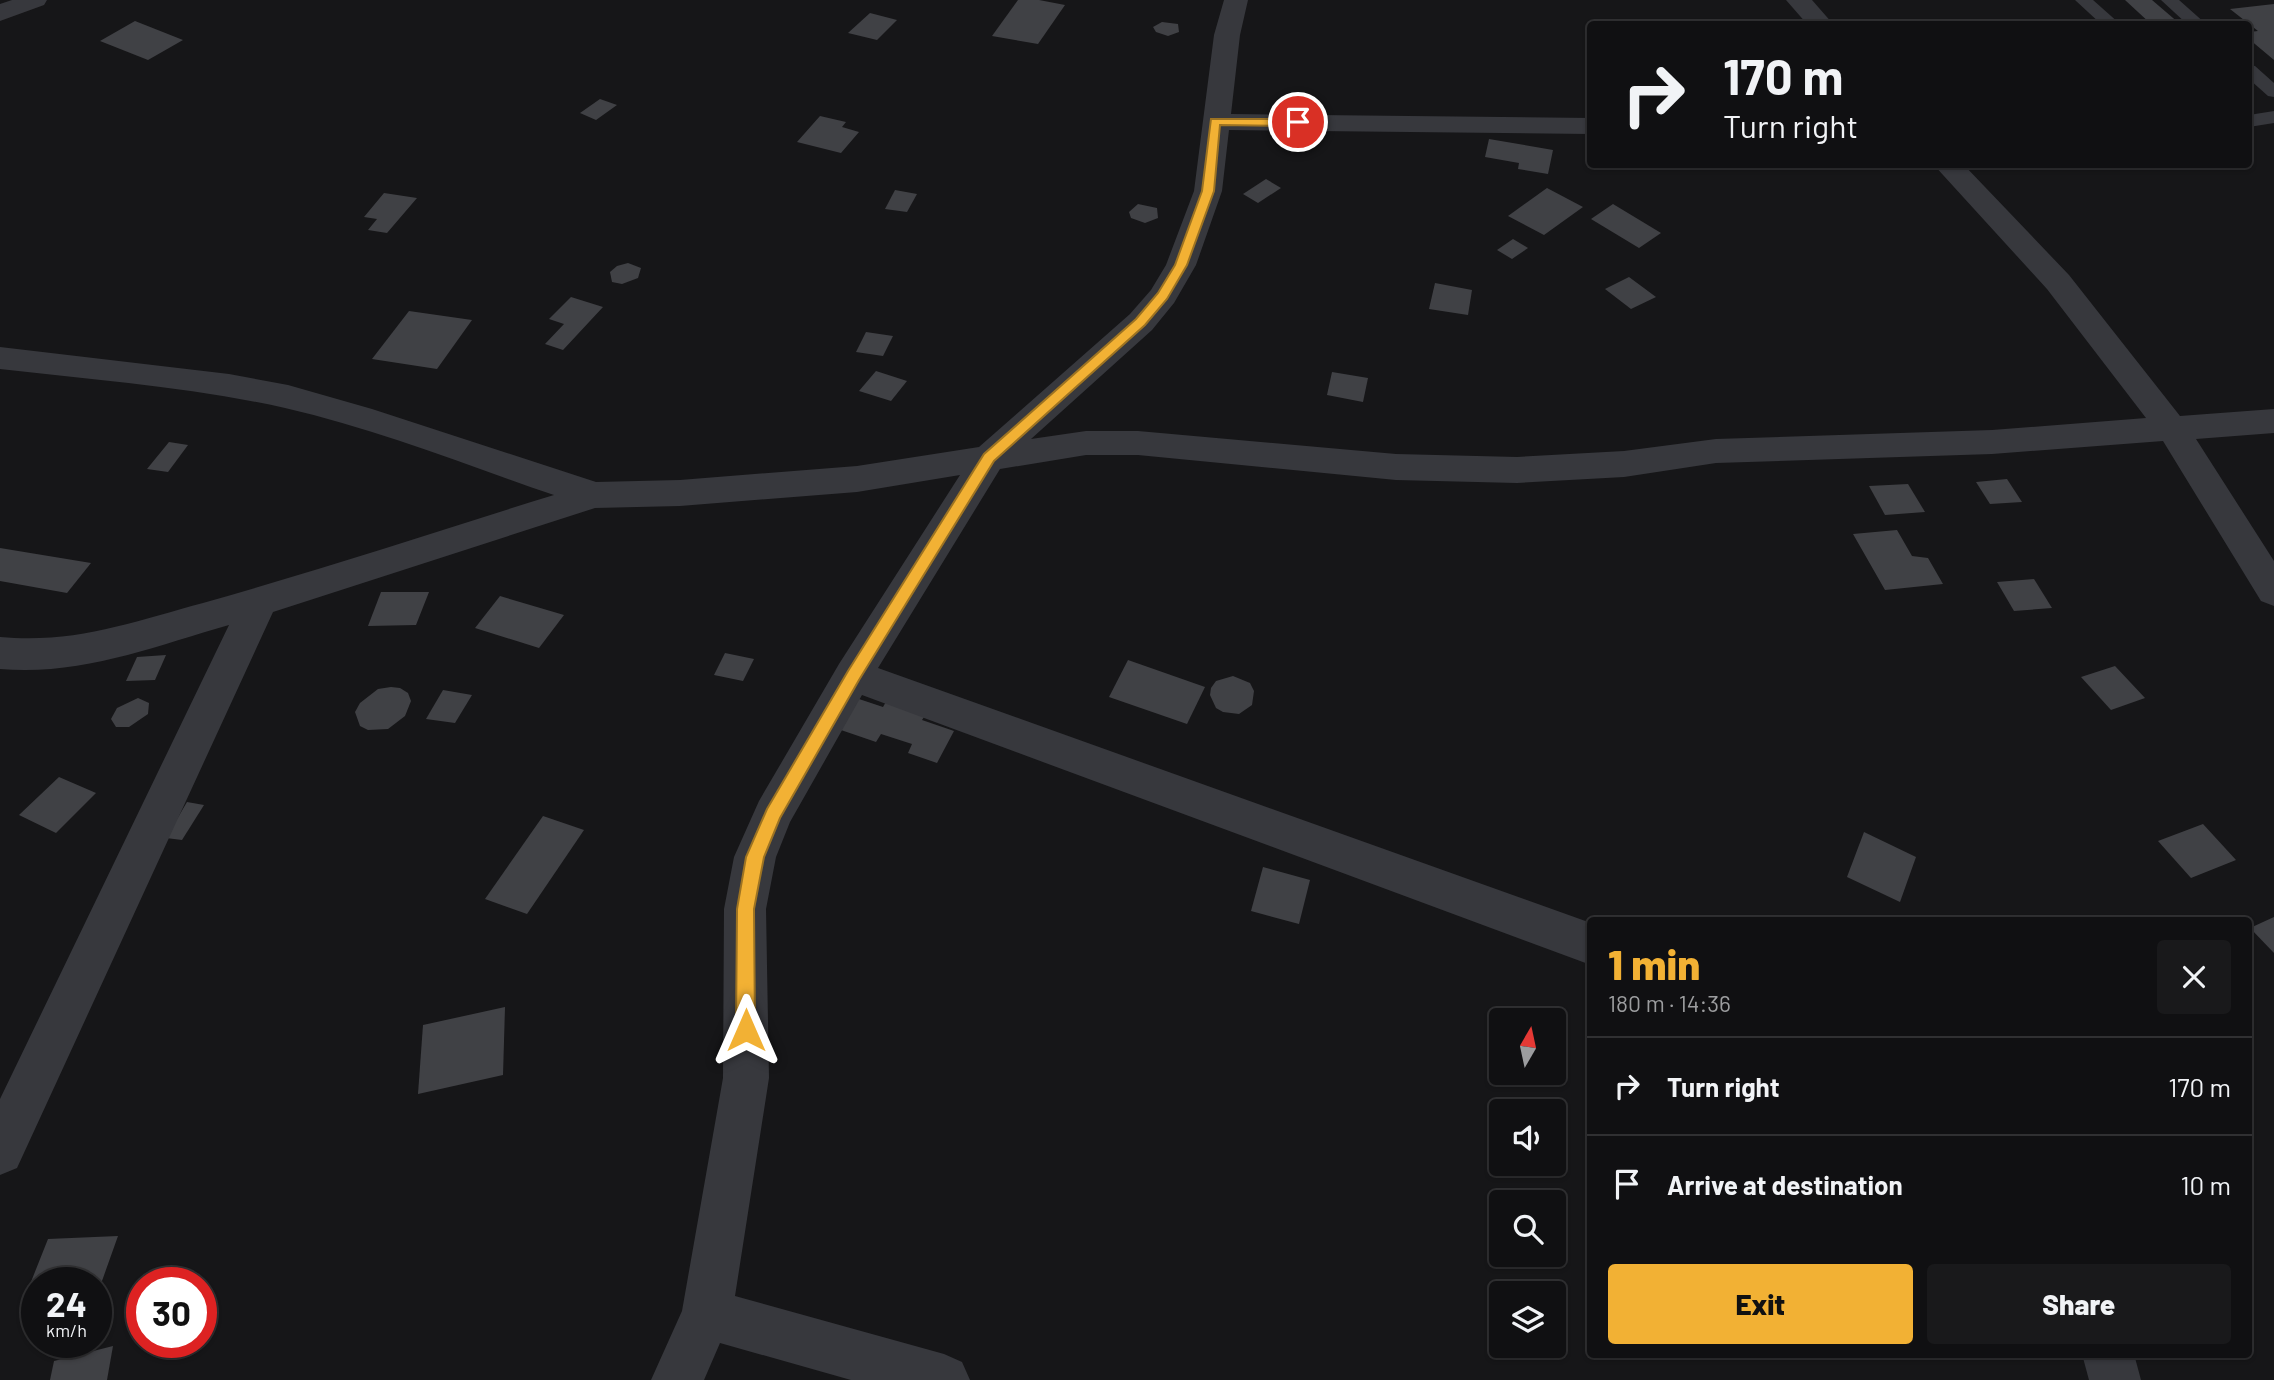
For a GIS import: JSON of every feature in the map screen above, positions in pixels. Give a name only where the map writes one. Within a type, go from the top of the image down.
[{"type":"street","points":[[0,13],[35,0]]},
{"type":"street","points":[[677,1380],[707,1314],[746,1078],[746,909],[755,857],[773,814],[853,675],[989,458],[1141,322],[1163,296],[1181,265],[1208,191],[1214,122],[1227,35],[1236,0]]},
{"type":"street","points":[[1798,0],[1817,21]]},
{"type":"street","points":[[1214,122],[1587,127]]},
{"type":"street","points":[[1951,168],[2058,282],[2173,430],[2274,591]]},
{"type":"street","points":[[0,358],[229,385],[288,397],[360,417],[595,495]]},
{"type":"street","points":[[0,653],[34,656],[79,652],[259,603],[595,495],[680,493],[857,479],[1086,443],[1138,443],[1396,467],[1517,470],[1624,464],[1716,451],[1992,442],[2274,421]]},
{"type":"street","points":[[0,1151],[259,603]]},
{"type":"street","points":[[853,675],[1587,943]]},
{"type":"street","points":[[707,1314],[944,1380]]},
{"type":"street","points":[[2109,1358],[2115,1380]]},
{"type":"lane","points":[[2083,0],[2107,21]]},
{"type":"lane","points":[[2169,0],[2194,21]]},
{"type":"lane","points":[[2252,73],[2274,92]]},
{"type":"lane","points":[[2252,121],[2274,117]]},
{"type":"building","points":[[1018,0],[1039,0],[1065,5],[1038,44],[992,36]]},
{"type":"building","points":[[2125,0],[2152,0],[2176,21],[2148,21]]},
{"type":"building","points":[[2274,4],[2274,60],[2252,42],[2252,32],[2258,31],[2252,26],[2252,21],[2245,21],[2230,9]]},
{"type":"building","points":[[870,13],[897,20],[877,40],[848,33]]},
{"type":"building","points":[[135,21],[183,40],[148,60],[100,41]]},
{"type":"building","points":[[1162,22],[1178,24],[1179,32],[1168,36],[1156,32],[1153,27]]},
{"type":"building","points":[[600,99],[617,105],[596,120],[580,113]]},
{"type":"building","points":[[820,116],[846,122],[842,127],[859,132],[841,153],[797,142]]},
{"type":"building","points":[[1489,139],[1553,150],[1548,174],[1518,169],[1519,163],[1485,157]]},
{"type":"building","points":[[1266,179],[1281,188],[1258,203],[1243,194]]},
{"type":"building","points":[[1547,188],[1583,207],[1544,235],[1508,216]]},
{"type":"building","points":[[895,190],[917,194],[907,212],[885,209]]},
{"type":"building","points":[[384,193],[417,198],[387,233],[368,230],[377,219],[364,217]]},
{"type":"building","points":[[1138,204],[1157,208],[1158,218],[1145,223],[1131,218],[1129,212]]},
{"type":"building","points":[[1613,204],[1661,233],[1639,248],[1591,219]]},
{"type":"building","points":[[1513,239],[1528,248],[1512,259],[1497,250]]},
{"type":"building","points":[[628,263],[641,268],[638,278],[622,284],[612,282],[610,272],[617,266]]},
{"type":"building","points":[[1629,277],[1656,297],[1631,309],[1605,289]]},
{"type":"building","points":[[1435,283],[1472,290],[1468,315],[1429,309]]},
{"type":"building","points":[[571,297],[603,307],[563,350],[545,344],[564,324],[549,319]]},
{"type":"building","points":[[409,311],[472,320],[437,369],[372,359]]},
{"type":"building","points":[[866,332],[893,336],[883,356],[856,352]]},
{"type":"building","points":[[876,371],[907,381],[891,401],[859,391]]},
{"type":"building","points":[[1332,372],[1368,378],[1363,402],[1327,395]]},
{"type":"building","points":[[169,442],[188,445],[168,472],[147,469]]},
{"type":"building","points":[[2007,479],[2022,502],[1990,504],[1976,482]]},
{"type":"building","points":[[1908,484],[1925,512],[1885,515],[1869,486]]},
{"type":"building","points":[[1897,530],[1912,556],[1928,558],[1943,584],[1885,590],[1853,534]]},
{"type":"building","points":[[0,548],[91,563],[67,593],[0,581]]},
{"type":"building","points":[[2034,579],[2052,608],[2014,611],[1997,582]]},
{"type":"building","points":[[381,592],[429,592],[416,625],[368,626]]},
{"type":"building","points":[[500,596],[564,615],[539,648],[475,628]]},
{"type":"building","points":[[725,653],[754,659],[743,681],[714,675]]},
{"type":"building","points":[[166,655],[155,680],[126,681],[137,657]]},
{"type":"building","points":[[1128,660],[1205,687],[1187,724],[1109,697]]},
{"type":"building","points":[[2115,666],[2145,698],[2111,710],[2081,677]]},
{"type":"building","points":[[1233,676],[1250,683],[1254,691],[1252,705],[1239,714],[1223,712],[1216,708],[1210,695],[1216,681]]},
{"type":"building","points":[[391,687],[408,693],[411,701],[405,716],[388,729],[368,730],[360,726],[355,712],[360,703],[378,689]]},
{"type":"building","points":[[443,690],[472,695],[455,723],[426,719]]},
{"type":"building","points":[[138,698],[149,703],[148,714],[129,727],[116,727],[111,719],[117,708]]},
{"type":"building","points":[[856,698],[883,707],[887,700],[926,714],[922,720],[954,731],[937,763],[908,753],[912,744],[881,734],[876,742],[838,729]]},
{"type":"building","points":[[59,777],[96,793],[56,833],[19,815]]},
{"type":"building","points":[[187,802],[204,805],[182,840],[166,838]]},
{"type":"building","points":[[543,816],[584,830],[527,914],[485,899]]},
{"type":"building","points":[[2203,824],[2236,860],[2191,878],[2158,841]]},
{"type":"building","points":[[1864,832],[1916,857],[1900,902],[1847,877]]},
{"type":"building","points":[[1263,867],[1310,880],[1299,924],[1251,911]]},
{"type":"building","points":[[2274,917],[2274,953],[2252,930],[2252,927]]},
{"type":"building","points":[[505,1007],[503,1075],[418,1094],[423,1025]]},
{"type":"building","points":[[118,1236],[107,1267],[37,1267],[48,1239]]},
{"type":"building","points":[[66,1358],[111,1358],[107,1380],[50,1380],[54,1361]]},
{"type":"route","points":[[746,1030],[746,909],[755,857],[773,814],[853,675],[989,458],[1141,322],[1163,296],[1181,265],[1208,191],[1214,122],[1298,122]]}]
